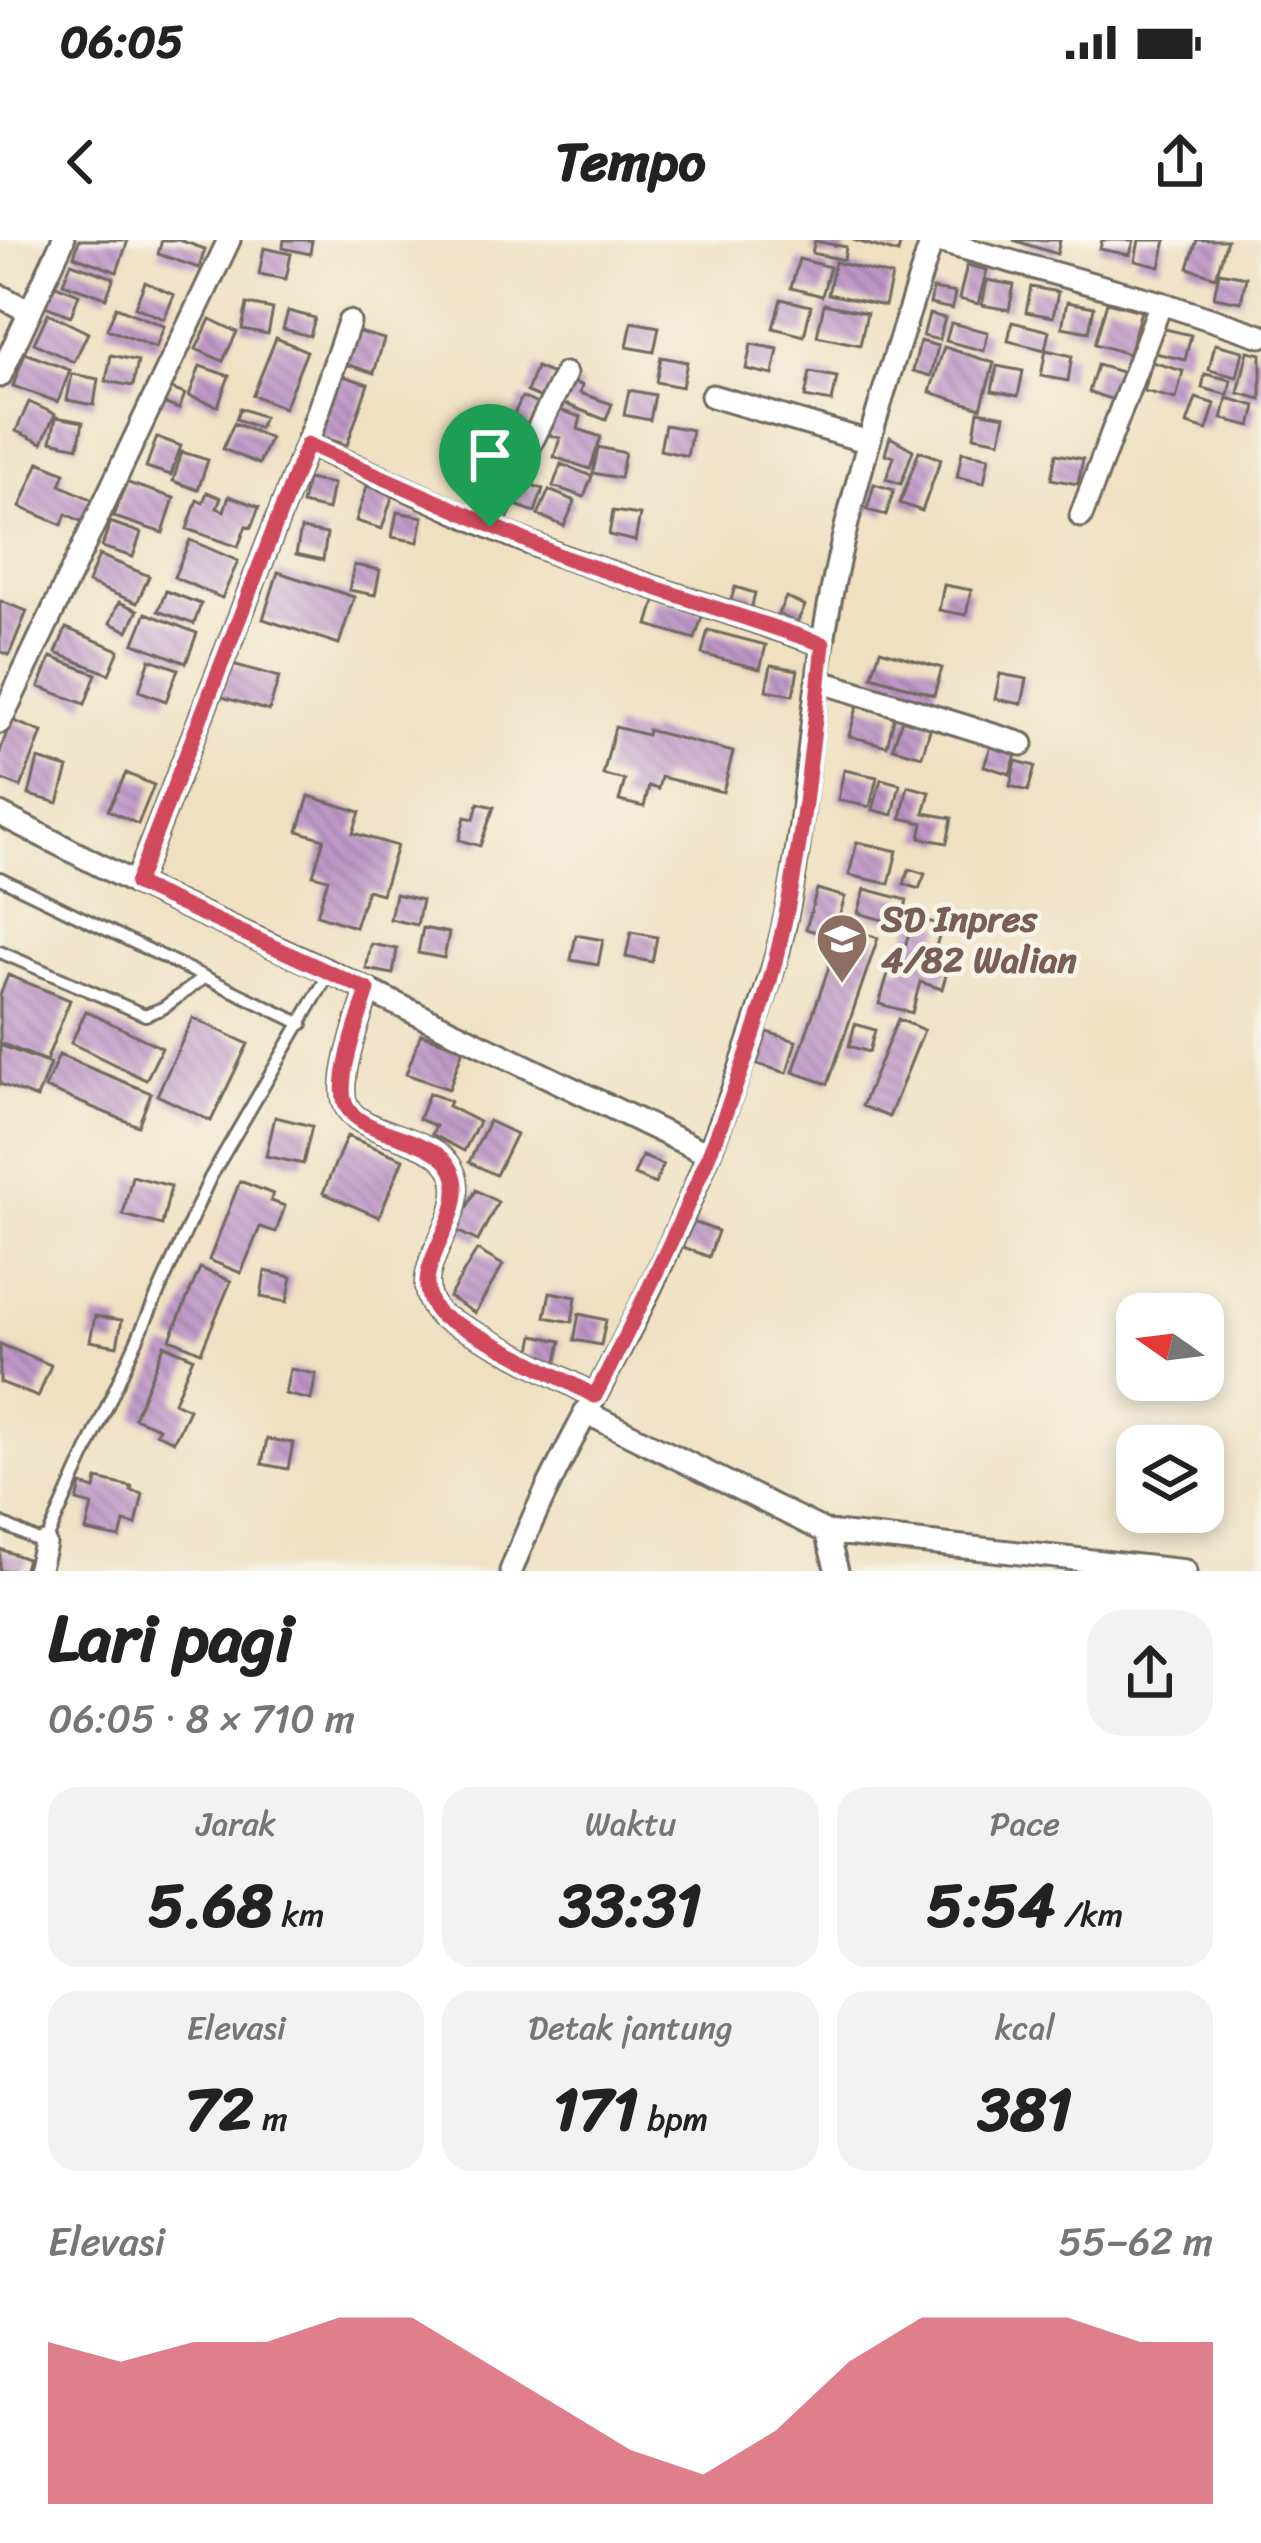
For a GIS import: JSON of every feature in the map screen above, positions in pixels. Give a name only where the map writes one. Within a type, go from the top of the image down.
[{"type":"street","points":[[0,376],[63,240]]},
{"type":"street","points":[[0,722],[229,240]]},
{"type":"street","points":[[511,1571],[652,1285],[708,1154],[775,958],[798,857],[823,644],[868,442],[933,240],[1261,336]]},
{"type":"street","points":[[0,296],[30,312]]},
{"type":"street","points":[[1081,516],[1161,303]]},
{"type":"street","points":[[136,884],[307,444],[349,322]]},
{"type":"street","points":[[490,527],[565,374]]},
{"type":"street","points":[[712,395],[868,442]]},
{"type":"street","points":[[307,444],[563,557],[823,644]]},
{"type":"street","points":[[819,681],[1022,744]]},
{"type":"street","points":[[0,814],[136,884],[708,1154]]},
{"type":"street","points":[[368,990],[352,1045],[345,1106],[358,1119],[437,1153],[452,1171],[456,1185],[453,1208],[425,1279],[430,1305],[441,1316],[590,1404],[826,1532],[1185,1571]]},
{"type":"street","points":[[826,1532],[837,1571]]},
{"type":"street","points":[[38,1571],[45,1544]]},
{"type":"lane","points":[[0,878],[302,1024]]},
{"type":"lane","points":[[0,952],[145,1015],[163,1008],[205,976]]},
{"type":"lane","points":[[0,1523],[45,1544],[210,1178],[330,972]]},
{"type":"building","points":[[79,240],[128,240],[117,272],[74,256]]},
{"type":"building","points":[[162,240],[205,249],[199,268],[158,254]]},
{"type":"building","points":[[284,240],[312,240],[310,254],[283,248]]},
{"type":"building","points":[[853,240],[901,240],[898,253]]},
{"type":"building","points":[[1013,240],[1060,240],[1057,254]]},
{"type":"building","points":[[1102,240],[1134,240],[1130,255],[1100,249]]},
{"type":"building","points":[[1139,240],[1166,240],[1160,267],[1135,261]]},
{"type":"building","points":[[1197,240],[1227,240],[1216,277],[1188,268]]},
{"type":"building","points":[[815,241],[846,247],[844,260],[812,253]]},
{"type":"building","points":[[264,248],[291,254],[286,279],[259,274]]},
{"type":"building","points":[[799,259],[830,267],[822,296],[791,288]]},
{"type":"building","points":[[835,262],[892,276],[885,306],[828,294]]},
{"type":"building","points":[[71,263],[114,278],[106,298],[63,283]]},
{"type":"building","points":[[967,265],[987,270],[978,304],[959,299]]},
{"type":"building","points":[[1219,272],[1246,277],[1241,302],[1214,297]]},
{"type":"building","points":[[987,280],[1014,285],[1009,310],[982,305]]},
{"type":"building","points":[[145,282],[174,295],[164,319],[135,307]]},
{"type":"building","points":[[53,284],[79,294],[71,316],[45,306]]},
{"type":"building","points":[[1031,287],[1058,292],[1053,317],[1026,312]]},
{"type":"building","points":[[933,289],[955,293],[952,309],[930,304]]},
{"type":"building","points":[[781,299],[811,306],[804,336],[773,328]]},
{"type":"building","points":[[1067,302],[1094,307],[1089,332],[1062,327]]},
{"type":"building","points":[[1107,302],[1141,311],[1129,354],[1095,344]]},
{"type":"building","points":[[247,304],[273,309],[268,334],[242,329]]},
{"type":"building","points":[[824,304],[867,313],[860,345],[817,336]]},
{"type":"building","points":[[116,307],[164,326],[156,348],[107,329]]},
{"type":"building","points":[[288,311],[315,318],[310,336],[283,329]]},
{"type":"building","points":[[48,313],[88,333],[74,362],[34,343]]},
{"type":"building","points":[[929,314],[945,318],[939,340],[923,336]]},
{"type":"building","points":[[210,319],[237,332],[223,361],[196,349]]},
{"type":"building","points":[[632,322],[659,327],[654,352],[627,347]]},
{"type":"building","points":[[1012,322],[1049,331],[1045,350],[1008,341]]},
{"type":"building","points":[[951,323],[988,332],[984,351],[946,341]]},
{"type":"building","points":[[1161,328],[1191,335],[1185,360],[1155,353]]},
{"type":"building","points":[[352,330],[384,339],[374,373],[343,363]]},
{"type":"building","points":[[276,338],[307,351],[284,408],[253,395]]},
{"type":"building","points":[[920,341],[938,346],[931,376],[913,371]]},
{"type":"building","points":[[751,344],[778,349],[773,375],[746,369]]},
{"type":"building","points":[[1215,344],[1243,351],[1237,377],[1209,370]]},
{"type":"building","points":[[944,347],[994,363],[981,408],[930,392]]},
{"type":"building","points":[[1046,350],[1072,356],[1068,381],[1041,376]]},
{"type":"building","points":[[1248,351],[1261,354],[1261,399],[1238,393]]},
{"type":"building","points":[[25,353],[70,370],[58,402],[13,386]]},
{"type":"building","points":[[111,355],[138,361],[133,386],[106,381]]},
{"type":"building","points":[[661,357],[687,362],[682,387],[656,382]]},
{"type":"building","points":[[1152,362],[1183,371],[1176,399],[1144,391]]},
{"type":"building","points":[[1097,365],[1125,373],[1117,401],[1089,392]]},
{"type":"building","points":[[200,366],[229,376],[218,406],[189,396]]},
{"type":"building","points":[[997,366],[1023,371],[1018,396],[992,391]]},
{"type":"building","points":[[536,367],[553,374],[544,399],[527,392]]},
{"type":"building","points":[[810,372],[837,377],[832,402],[805,397]]},
{"type":"building","points":[[72,374],[98,379],[94,405],[67,400]]},
{"type":"building","points":[[337,374],[368,384],[347,445],[316,435]]},
{"type":"building","points":[[1205,374],[1231,380],[1228,395],[1202,388]]},
{"type":"building","points":[[567,381],[582,385],[580,393],[612,404],[606,420],[560,402]]},
{"type":"building","points":[[169,388],[185,394],[179,409],[162,403]]},
{"type":"building","points":[[629,390],[655,395],[650,420],[624,415]]},
{"type":"building","points":[[522,397],[539,405],[527,429],[511,421]]},
{"type":"building","points":[[1196,398],[1215,404],[1207,430],[1187,424]]},
{"type":"building","points":[[1227,398],[1256,406],[1251,426],[1222,419]]},
{"type":"building","points":[[29,402],[55,414],[42,443],[16,431]]},
{"type":"building","points":[[240,408],[264,417],[259,428],[236,419]]},
{"type":"building","points":[[553,408],[581,417],[578,429],[601,437],[590,469],[554,457],[560,438],[546,434]]},
{"type":"building","points":[[978,411],[1005,416],[1000,441],[974,436]]},
{"type":"building","points":[[56,417],[83,422],[78,447],[51,441]]},
{"type":"building","points":[[234,423],[270,438],[259,464],[223,449]]},
{"type":"building","points":[[665,425],[692,430],[687,456],[660,450]]},
{"type":"building","points":[[494,432],[517,443],[497,482],[474,470]]},
{"type":"building","points":[[157,437],[181,446],[171,475],[146,467]]},
{"type":"building","points":[[890,437],[913,450],[901,484],[886,479],[894,457],[885,454]]},
{"type":"building","points":[[598,447],[625,453],[620,478],[593,473]]},
{"type":"building","points":[[919,451],[941,459],[922,511],[900,503]]},
{"type":"building","points":[[182,452],[208,460],[198,490],[173,481]]},
{"type":"building","points":[[962,452],[989,457],[984,483],[957,477]]},
{"type":"building","points":[[1056,454],[1083,459],[1078,484],[1051,479]]},
{"type":"building","points":[[39,462],[65,473],[60,485],[95,501],[85,523],[66,514],[62,525],[20,507]]},
{"type":"building","points":[[561,464],[592,476],[584,497],[553,486]]},
{"type":"building","points":[[307,479],[333,484],[328,510],[302,504]]},
{"type":"building","points":[[521,481],[543,489],[535,512],[513,504]]},
{"type":"building","points":[[125,482],[174,498],[163,533],[114,517]]},
{"type":"building","points":[[874,484],[894,490],[886,515],[867,510]]},
{"type":"building","points":[[367,486],[393,494],[382,529],[356,521]]},
{"type":"building","points":[[549,490],[575,501],[564,526],[538,515]]},
{"type":"building","points":[[207,492],[221,498],[217,508],[224,511],[229,496],[259,507],[238,547],[187,529],[197,500],[203,503]]},
{"type":"building","points":[[613,511],[640,515],[635,541],[609,535]]},
{"type":"building","points":[[397,512],[423,517],[418,542],[392,537]]},
{"type":"building","points":[[110,522],[141,533],[133,557],[102,547]]},
{"type":"building","points":[[301,529],[327,534],[323,560],[296,554]]},
{"type":"building","points":[[190,540],[238,561],[222,598],[174,577]]},
{"type":"building","points":[[99,555],[149,576],[137,603],[88,583]]},
{"type":"building","points":[[354,565],[380,570],[375,595],[349,590]]},
{"type":"building","points":[[278,572],[354,597],[339,644],[263,619]]},
{"type":"building","points":[[944,585],[971,590],[966,615],[939,610]]},
{"type":"building","points":[[735,587],[755,593],[751,609],[730,603]]},
{"type":"building","points":[[166,591],[201,604],[194,624],[158,611]]},
{"type":"building","points":[[786,597],[805,606],[797,623],[778,614]]},
{"type":"building","points":[[656,598],[703,613],[695,639],[648,625]]},
{"type":"building","points":[[0,601],[27,611],[9,655],[0,651]]},
{"type":"building","points":[[119,602],[138,610],[128,631],[110,623]]},
{"type":"building","points":[[146,613],[197,633],[186,663],[134,643]]},
{"type":"building","points":[[66,628],[119,650],[109,674],[56,653]]},
{"type":"building","points":[[708,630],[766,645],[760,669],[702,654]]},
{"type":"building","points":[[880,650],[942,668],[934,695],[872,676]]},
{"type":"building","points":[[51,657],[96,674],[85,704],[39,687]]},
{"type":"building","points":[[150,659],[178,669],[166,701],[139,691]]},
{"type":"building","points":[[229,663],[279,677],[269,711],[219,696]]},
{"type":"building","points":[[771,665],[798,670],[793,695],[766,690]]},
{"type":"building","points":[[1000,674],[1027,679],[1022,704],[995,699]]},
{"type":"building","points":[[858,704],[895,714],[887,746],[849,736]]},
{"type":"building","points":[[903,715],[932,723],[922,756],[893,748]]},
{"type":"building","points":[[11,720],[42,732],[21,787],[0,779],[0,752]]},
{"type":"building","points":[[615,727],[647,735],[648,730],[733,752],[723,792],[661,777],[658,789],[649,786],[644,807],[619,801],[625,780],[603,775]]},
{"type":"building","points":[[992,743],[1017,751],[1010,774],[984,766]]},
{"type":"building","points":[[38,759],[68,768],[58,803],[29,795]]},
{"type":"building","points":[[1016,761],[1035,766],[1028,791],[1010,786]]},
{"type":"building","points":[[844,770],[877,777],[870,807],[838,800]]},
{"type":"building","points":[[126,773],[154,785],[138,824],[108,810]]},
{"type":"building","points":[[881,779],[900,784],[893,815],[873,810]]},
{"type":"building","points":[[908,786],[930,792],[924,813],[952,818],[947,843],[920,838],[923,823],[901,818]]},
{"type":"building","points":[[309,796],[360,812],[353,833],[397,846],[382,894],[367,890],[355,927],[317,915],[328,879],[313,875],[324,839],[298,831]]},
{"type":"building","points":[[478,803],[494,807],[480,846],[459,840],[465,817],[474,819]]},
{"type":"building","points":[[857,842],[897,851],[889,884],[849,875]]},
{"type":"building","points":[[909,869],[925,874],[919,889],[904,884]]},
{"type":"building","points":[[817,889],[845,897],[833,937],[806,929]]},
{"type":"building","points":[[865,889],[907,900],[900,925],[858,913]]},
{"type":"building","points":[[395,894],[422,900],[417,925],[390,919]]},
{"type":"building","points":[[913,917],[942,925],[935,950],[952,955],[942,989],[920,982],[912,1013],[879,1004],[890,967],[899,969]]},
{"type":"building","name":"SD Inpres 4/82 Walian","points":[[843,926],[878,938],[828,1084],[793,1072]]},
{"type":"building","points":[[423,928],[449,933],[444,958],[418,953]]},
{"type":"building","points":[[631,932],[657,937],[652,962],[626,957]]},
{"type":"building","points":[[576,935],[603,940],[598,965],[571,960]]},
{"type":"building","points":[[371,944],[397,949],[393,974],[366,969]]},
{"type":"building","points":[[8,975],[70,1000],[46,1061],[0,1043],[0,995]]},
{"type":"building","points":[[86,1011],[162,1048],[146,1080],[71,1043]]},
{"type":"building","points":[[193,1018],[248,1044],[211,1121],[157,1095]]},
{"type":"building","points":[[898,1019],[924,1030],[889,1117],[862,1106]]},
{"type":"building","points":[[855,1024],[875,1030],[869,1052],[849,1046]]},
{"type":"building","points":[[767,1032],[796,1041],[787,1073],[757,1064]]},
{"type":"building","points":[[421,1034],[463,1049],[449,1089],[406,1074]]},
{"type":"building","points":[[0,1045],[50,1064],[37,1098],[0,1084]]},
{"type":"building","points":[[59,1055],[151,1093],[138,1126],[45,1088]]},
{"type":"building","points":[[429,1093],[450,1101],[448,1106],[479,1122],[464,1151],[432,1134],[436,1126],[419,1119]]},
{"type":"building","points":[[275,1117],[312,1126],[303,1164],[266,1156]]},
{"type":"building","points":[[489,1121],[516,1134],[496,1175],[469,1162]]},
{"type":"building","points":[[347,1136],[403,1159],[379,1217],[323,1193]]},
{"type":"building","points":[[642,1156],[663,1165],[655,1184],[634,1175]]},
{"type":"building","points":[[132,1176],[171,1186],[162,1225],[123,1215]]},
{"type":"building","points":[[240,1181],[273,1194],[271,1201],[285,1206],[276,1232],[260,1227],[241,1273],[209,1260]]},
{"type":"building","points":[[476,1190],[498,1202],[478,1241],[455,1230]]},
{"type":"building","points":[[687,1220],[718,1231],[709,1257],[678,1245]]},
{"type":"building","points":[[477,1250],[503,1265],[475,1313],[449,1297]]},
{"type":"building","points":[[200,1268],[231,1281],[201,1352],[170,1339]]},
{"type":"building","points":[[265,1271],[292,1277],[287,1302],[261,1297]]},
{"type":"building","points":[[550,1292],[576,1297],[572,1322],[545,1317]]},
{"type":"building","points":[[579,1314],[606,1320],[601,1345],[574,1340]]},
{"type":"building","points":[[95,1316],[122,1320],[117,1346],[90,1341]]},
{"type":"building","points":[[534,1335],[561,1341],[556,1366],[529,1361]]},
{"type":"building","points":[[0,1344],[51,1365],[38,1397],[0,1382]]},
{"type":"building","points":[[164,1345],[193,1357],[174,1402],[189,1409],[174,1441],[156,1433],[159,1428],[134,1418]]},
{"type":"building","points":[[290,1369],[316,1374],[311,1400],[285,1394]]},
{"type":"building","points":[[267,1439],[293,1443],[288,1469],[262,1464]]},
{"type":"building","points":[[97,1479],[143,1494],[136,1525],[124,1522],[120,1538],[86,1531],[92,1505],[77,1501],[81,1485],[95,1489]]},
{"type":"building","points":[[0,1549],[27,1559],[23,1571],[0,1571]]},
{"type":"place","name":"SD Inpres 4/82 Walian","points":[[842,985]]},
{"type":"route","points":[[307,444],[490,527],[563,557],[823,644],[798,857],[770,979],[708,1154],[652,1285],[595,1396],[441,1316],[430,1305],[425,1279],[453,1208],[456,1185],[452,1171],[437,1153],[358,1119],[345,1106],[352,1045],[368,990],[136,884],[307,444]]}]
